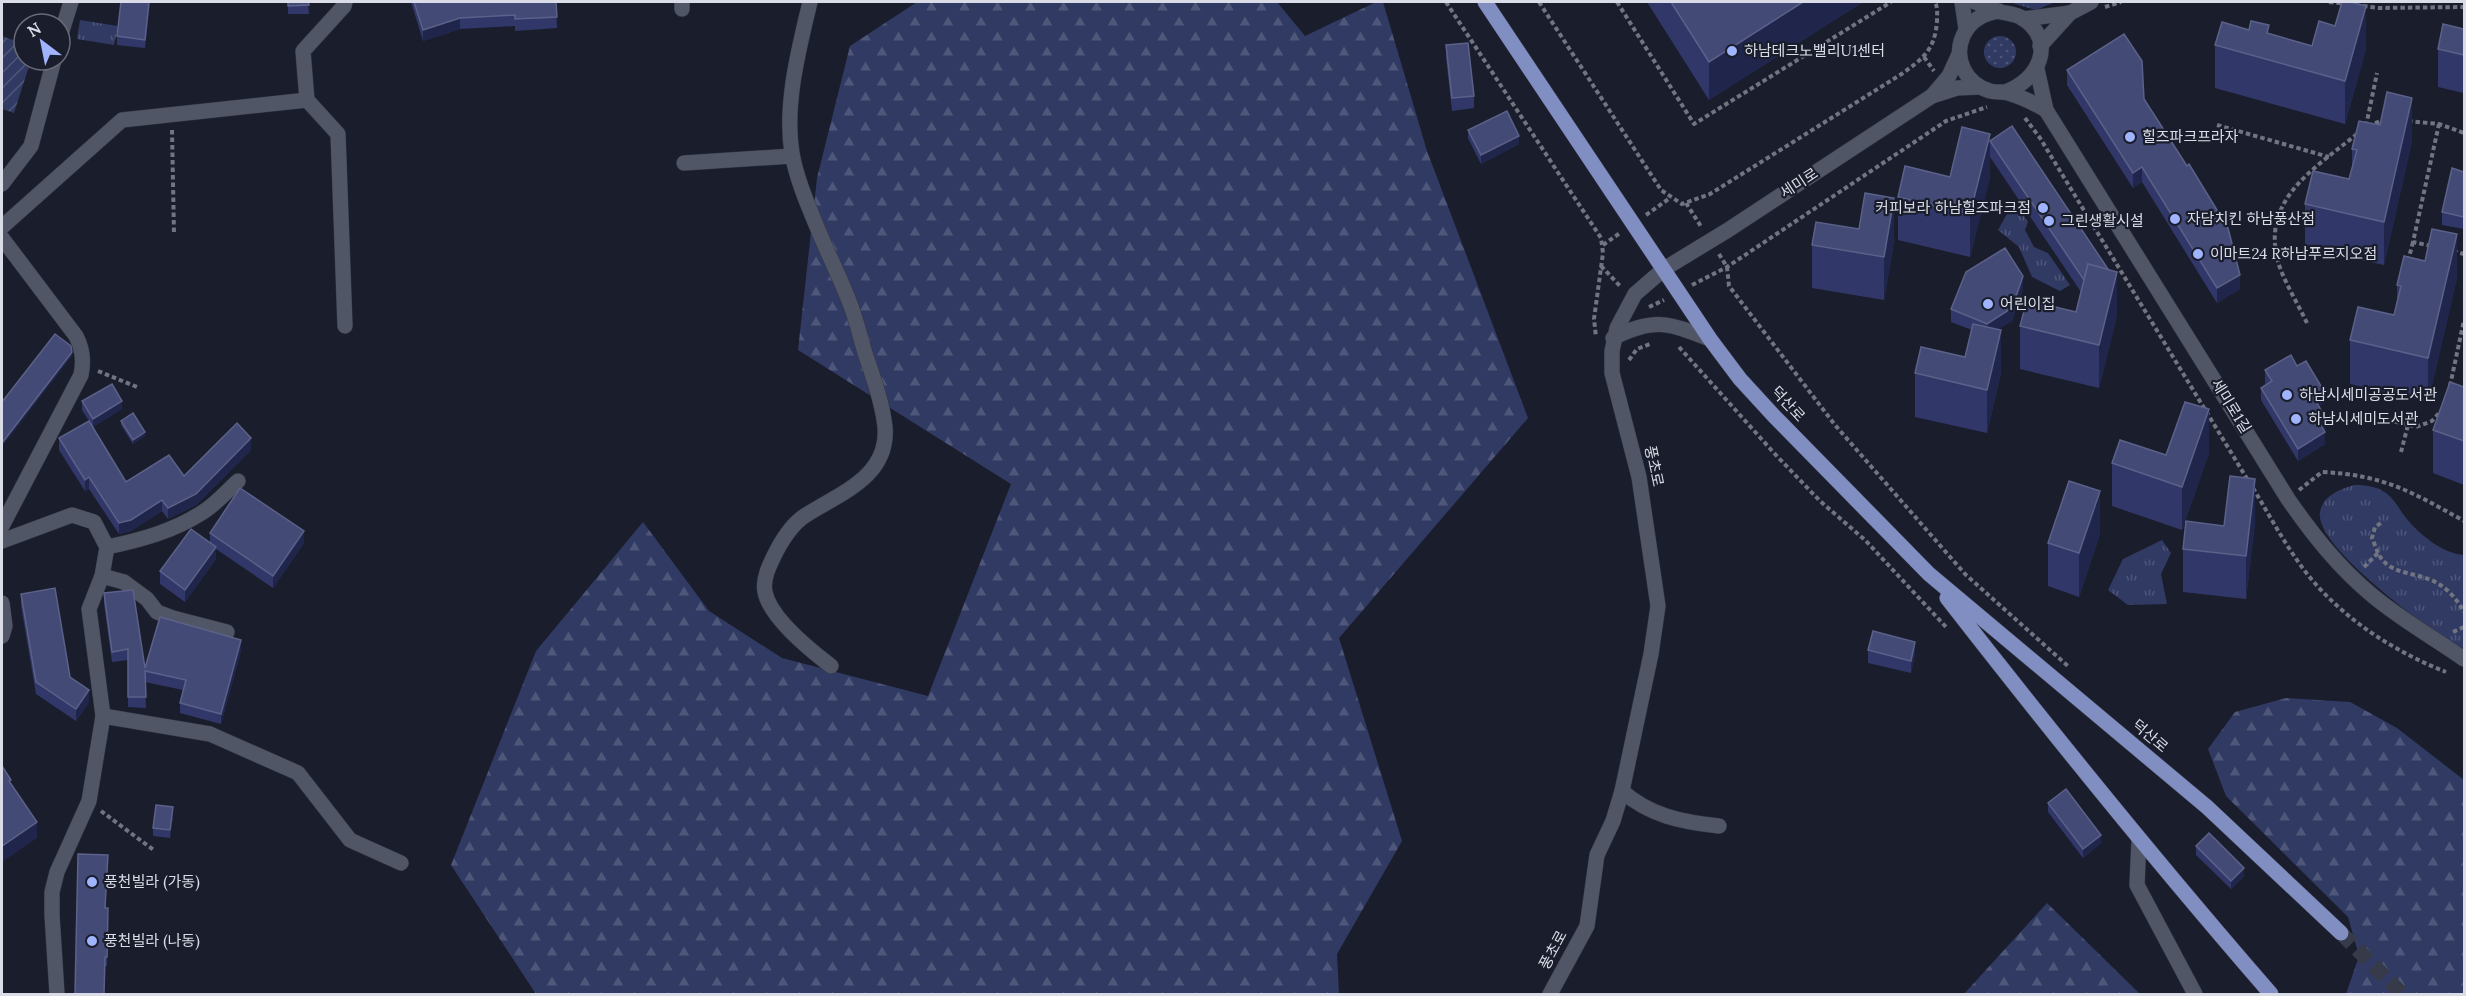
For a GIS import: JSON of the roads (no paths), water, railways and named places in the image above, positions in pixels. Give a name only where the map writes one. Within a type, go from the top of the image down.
[{"type":"main road","points":[[1485,2],[1664,269]]},
{"type":"main road","name":"덕산로","points":[[1664,269],[1710,339],[1740,379],[1929,574],[2208,807],[2341,933]]},
{"type":"main road","name":"덕산로","points":[[1929,574],[2047,726],[2139,839],[2271,994]]},
{"type":"street","points":[[345,2],[344,6],[303,51],[307,100],[338,134],[345,326]]},
{"type":"street","points":[[810,2],[795,71],[791,110],[792,156],[816,222],[850,303],[879,393],[885,428],[884,446],[870,474],[855,487],[804,516],[794,525],[782,542],[765,576],[765,592],[780,620],[831,666]]},
{"type":"street","points":[[1962,2],[1966,29]]},
{"type":"street","points":[[1975,2],[2012,13],[2023,19],[2031,26],[2040,46],[2037,69],[2029,80],[2018,88],[2005,92],[1992,92],[1979,87],[1962,67],[1959,54],[1960,41],[1966,29],[1975,20],[1999,11]]},
{"type":"street","points":[[2023,19],[2070,14],[2096,6]]},
{"type":"street","points":[[2040,46],[2070,14]]},
{"type":"street","points":[[1932,96],[1949,76],[1959,54]]},
{"type":"street","points":[[2037,69],[2046,110]]},
{"type":"street","points":[[2,184],[31,146],[51,72]]},
{"type":"street","points":[[1932,96],[1957,88],[1979,87]]},
{"type":"street","points":[[2005,92],[2031,101],[2046,110]]},
{"type":"street","name":"세미로","points":[[1664,269],[1738,224],[1932,96]]},
{"type":"street","points":[[2,227],[122,120],[307,100]]},
{"type":"street","name":"세미로1길","points":[[2046,110],[2288,499],[2314,536],[2373,596],[2464,659]]},
{"type":"street","points":[[684,163],[792,156]]},
{"type":"street","points":[[2,238],[76,336],[81,345],[83,365],[81,375],[2,526]]},
{"type":"street","name":"풍초로","points":[[1550,994],[1587,926],[1597,855],[1613,821],[1622,791],[1652,654],[1658,606],[1639,477],[1615,388],[1611,362],[1613,338],[1622,316],[1635,294],[1664,269]]},
{"type":"street","points":[[1613,338],[1640,325],[1663,324],[1679,327],[1710,339]]},
{"type":"street","points":[[107,547],[139,541],[205,511],[238,481]]},
{"type":"street","points":[[2,541],[72,514],[94,522],[107,547],[102,576],[89,609],[103,716],[89,801],[57,872],[52,892],[57,994]]},
{"type":"street","points":[[102,576],[124,582],[147,599],[157,612],[227,632]]},
{"type":"street","points":[[2,603],[6,626],[2,636]]},
{"type":"street","points":[[103,716],[210,734],[298,773],[350,840],[401,863]]},
{"type":"street","points":[[1622,791],[1636,804],[1657,814],[1696,824],[1719,825]]},
{"type":"street","points":[[2139,839],[2137,885],[2195,994]]},
{"type":"tunnel","points":[[2341,933],[2402,994]]},
{"type":"place","name":"하남테크노밸리U1센터","points":[[1732,51]]},
{"type":"place","name":"힐즈파크프라자","points":[[2130,137]]},
{"type":"place","name":"커피보라 하남힐즈파크점","points":[[2043,208]]},
{"type":"place","name":"자담치킨 하남풍산점","points":[[2175,219]]},
{"type":"place","name":"그린생활시설","points":[[2049,221]]},
{"type":"place","name":"이마트24 R하남푸르지오점","points":[[2198,254]]},
{"type":"place","name":"어린이집","points":[[1988,304]]},
{"type":"place","name":"하남시세미공공도서관","points":[[2287,395]]},
{"type":"place","name":"하남시세미도서관","points":[[2296,419]]},
{"type":"place","name":"풍천빌라 (가동)","points":[[92,882]]},
{"type":"place","name":"풍천빌라 (나동)","points":[[92,941]]}]
